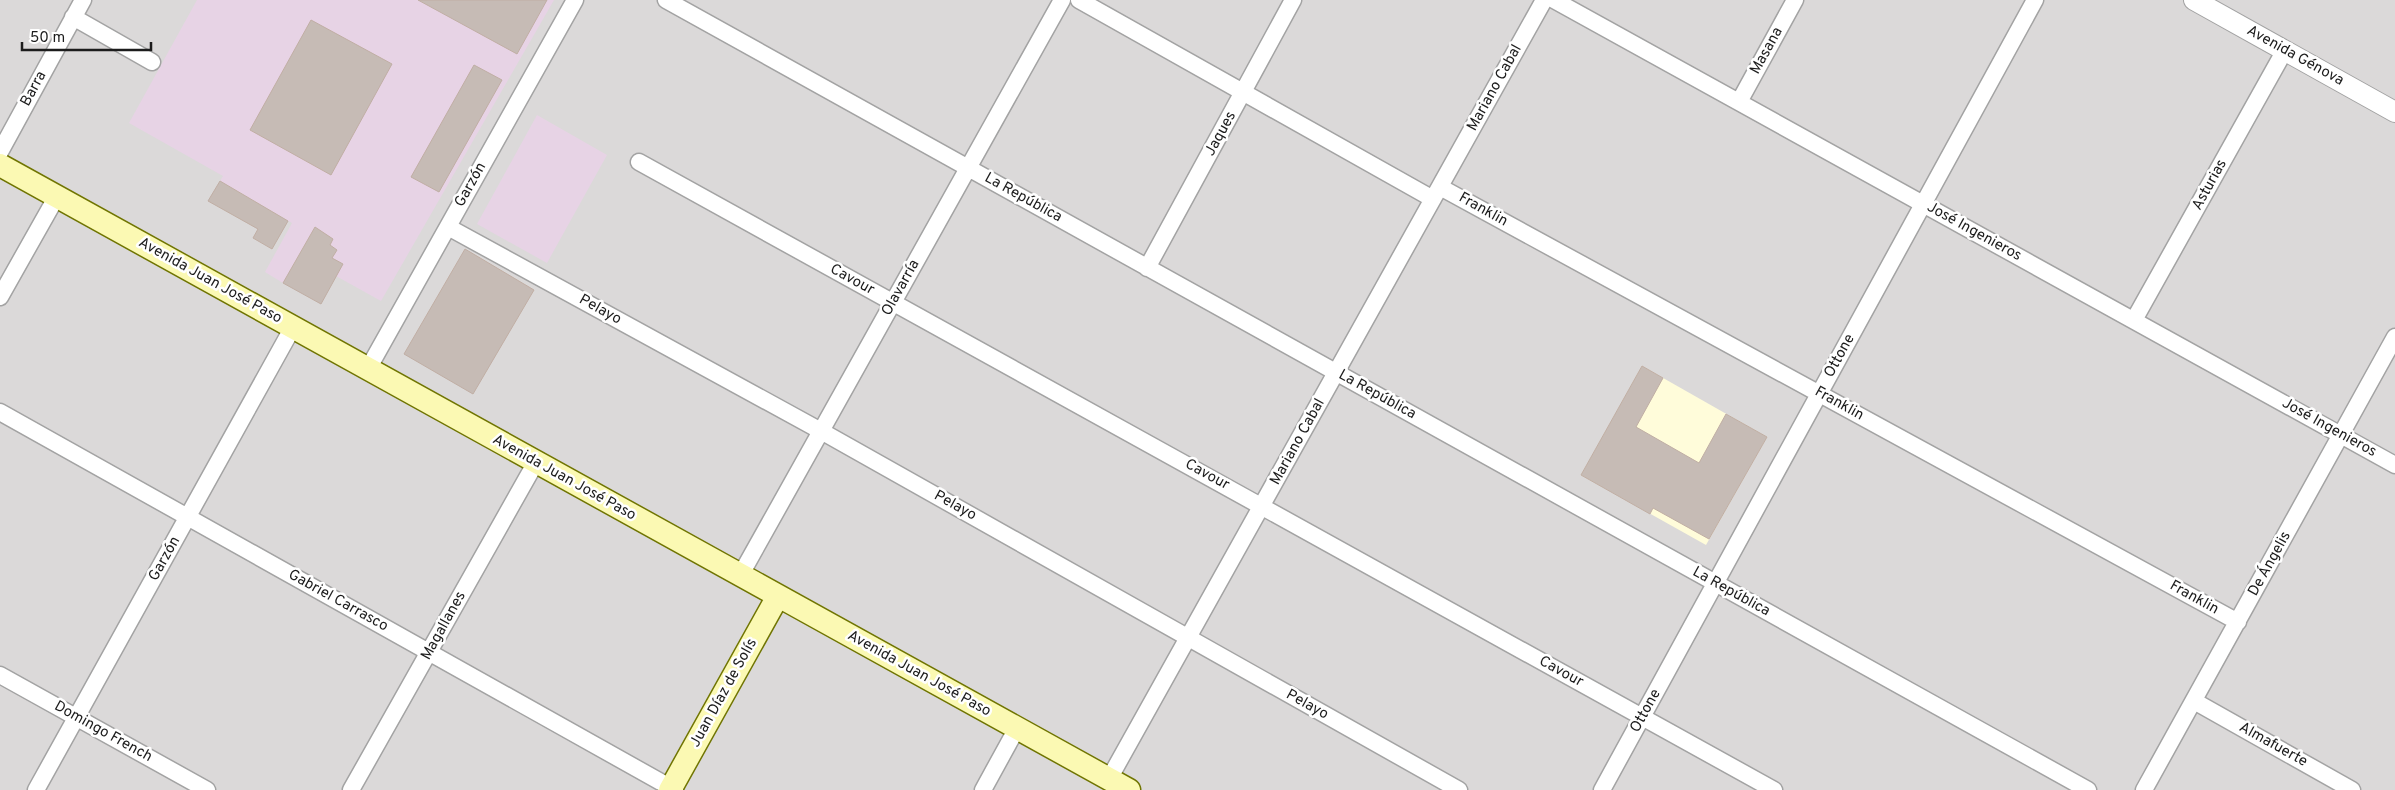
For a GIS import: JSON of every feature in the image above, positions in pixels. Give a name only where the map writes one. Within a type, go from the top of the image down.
[{"type":"main road","name":"Avenida Juan José Paso","points":[[0,165],[1129,790]]},
{"type":"main road","name":"Juan Díaz de Solís","points":[[672,789],[778,596]]},
{"type":"street","name":"Barra","points":[[0,152],[83,0]]},
{"type":"street","name":"Garzón","points":[[368,369],[574,0]]},
{"type":"street","name":"La República","points":[[666,0],[2088,790]]},
{"type":"street","name":"Olavarría","points":[[740,576],[1062,0]]},
{"type":"street","name":"Franklin","points":[[1079,0],[1244,92],[1819,393],[2238,622]]},
{"type":"street","name":"Jaques","points":[[1147,268],[1293,0]]},
{"type":"street","name":"Mariano Cabal","points":[[1110,779],[1544,0]]},
{"type":"street","name":"José Ingenieros","points":[[1554,0],[2395,465]]},
{"type":"street","name":"Masana","points":[[1738,102],[1795,0]]},
{"type":"street","name":"Ottone","points":[[1602,790],[2035,0]]},
{"type":"street","name":"Avenida Génova","points":[[2194,0],[2395,112]]},
{"type":"street","points":[[73,18],[152,62]]},
{"type":"street","name":"Asturias","points":[[2134,320],[2285,50]]},
{"type":"street","name":"Cavour","points":[[639,162],[1774,790]]},
{"type":"street","points":[[0,297],[57,196]]},
{"type":"street","name":"Pelayo","points":[[448,227],[821,431],[1459,790]]},
{"type":"street","name":"Garzón","points":[[36,790],[293,328]]},
{"type":"street","name":"De Ángelis","points":[[2144,790],[2395,337]]},
{"type":"street","name":"Gabriel Carrasco","points":[[0,412],[672,789]]},
{"type":"street","name":"Magallanes","points":[[351,790],[536,462]]},
{"type":"street","name":"Domingo French","points":[[0,675],[207,790]]},
{"type":"street","name":"Almafuerte","points":[[2194,701],[2352,790]]},
{"type":"street","points":[[983,790],[1017,728]]},
{"type":"shaded area","points":[[0,0],[2395,0],[2395,790],[0,790]]},
{"type":"shaded area","points":[[197,0],[554,0],[381,301],[336,276],[343,264],[332,258],[337,250],[330,245],[333,239],[315,227],[283,283],[265,272],[292,223],[220,181],[223,176],[129,123]]},
{"type":"shaded area","points":[[537,115],[607,155],[547,263],[477,224]]},
{"type":"shaded area","points":[[1642,366],[1767,437],[1706,545],[1581,475]]},
{"type":"building","points":[[418,0],[547,0],[517,54]]},
{"type":"building","points":[[311,20],[392,64],[331,175],[250,130]]},
{"type":"building","points":[[474,65],[502,80],[439,192],[411,177]]},
{"type":"building","points":[[220,181],[288,221],[272,249],[253,238],[258,229],[208,201]]},
{"type":"building","points":[[315,227],[333,239],[330,245],[337,250],[332,258],[343,264],[321,304],[283,283]]},
{"type":"building","points":[[465,249],[534,290],[473,394],[404,354]]},
{"type":"building","points":[[1642,366],[1663,378],[1636,427],[1699,463],[1726,414],[1767,437],[1709,539],[1653,508],[1650,514],[1581,475]]}]
